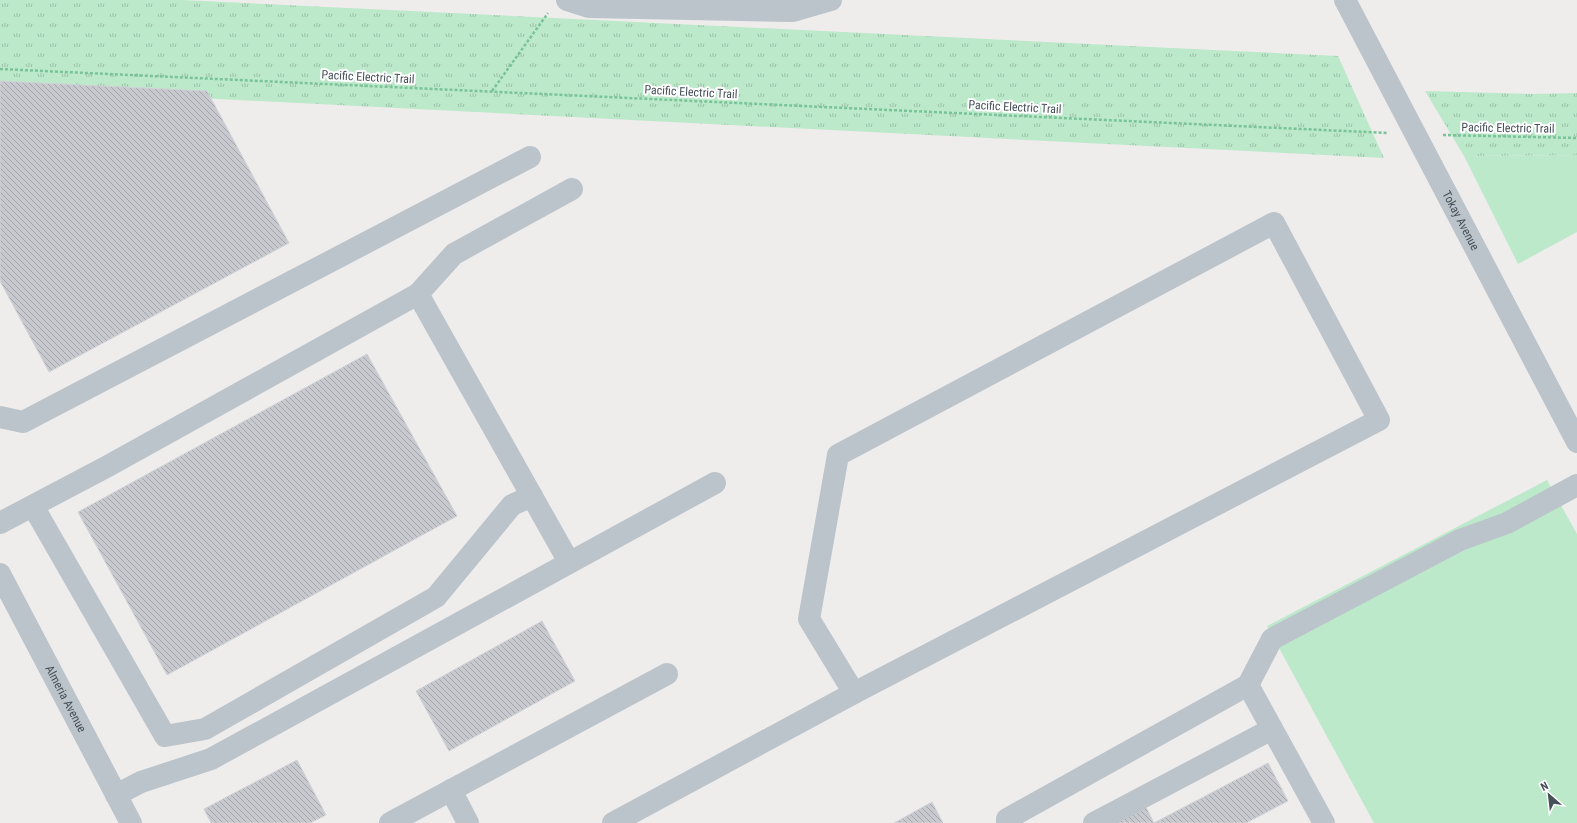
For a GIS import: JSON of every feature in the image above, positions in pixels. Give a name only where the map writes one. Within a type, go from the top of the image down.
[{"type":"street","points":[[567,0],[589,7],[793,11],[831,0]]},
{"type":"street","name":"Tokay Avenue","points":[[1345,0],[1577,442]]},
{"type":"street","points":[[0,417],[23,422],[530,157]]},
{"type":"street","points":[[0,523],[34,506],[418,294],[454,254],[572,189]]},
{"type":"street","points":[[613,823],[854,693],[1379,420],[1274,223],[838,455],[809,618],[854,693]]},
{"type":"street","points":[[418,294],[569,562]]},
{"type":"street","points":[[116,795],[140,782],[211,759],[715,483]]},
{"type":"street","points":[[1007,821],[1248,685],[1272,639],[1460,540],[1507,523],[1577,485]]},
{"type":"street","points":[[34,506],[165,736],[205,729],[436,597],[512,505],[532,496]]},
{"type":"street","name":"Almeria Avenue","points":[[0,574],[131,823]]},
{"type":"street","points":[[390,823],[667,674]]},
{"type":"street","points":[[1248,685],[1324,823]]},
{"type":"street","points":[[1094,823],[1272,729]]},
{"type":"street","points":[[451,790],[468,823]]},
{"type":"path","points":[[492,91],[549,12]]},
{"type":"path","name":"Pacific Electric Trail","points":[[0,68],[1382,133]]},
{"type":"path","name":"Pacific Electric Trail","points":[[1440,135],[1577,138]]},
{"type":"green space","points":[[0,0],[183,0],[1338,56],[1384,158],[0,88]]},
{"type":"green space","points":[[1425,91],[1532,94],[1577,93],[1577,155],[1464,156]]},
{"type":"green space","points":[[1577,155],[1577,232],[1518,264],[1464,156]]},
{"type":"green space","points":[[1547,480],[1577,534],[1577,823],[1374,823],[1267,626]]},
{"type":"building","points":[[0,81],[207,91],[289,243],[49,372],[0,281]]},
{"type":"building","points":[[367,354],[457,516],[167,675],[78,512]]},
{"type":"building","points":[[542,621],[575,681],[449,751],[416,691]]},
{"type":"building","points":[[297,760],[326,815],[310,823],[211,823],[204,809]]},
{"type":"building","points":[[1268,763],[1288,801],[1246,823],[1154,823]]},
{"type":"building","points":[[932,802],[943,823],[894,823]]},
{"type":"building","points":[[1146,807],[1154,823],[1116,823]]}]
